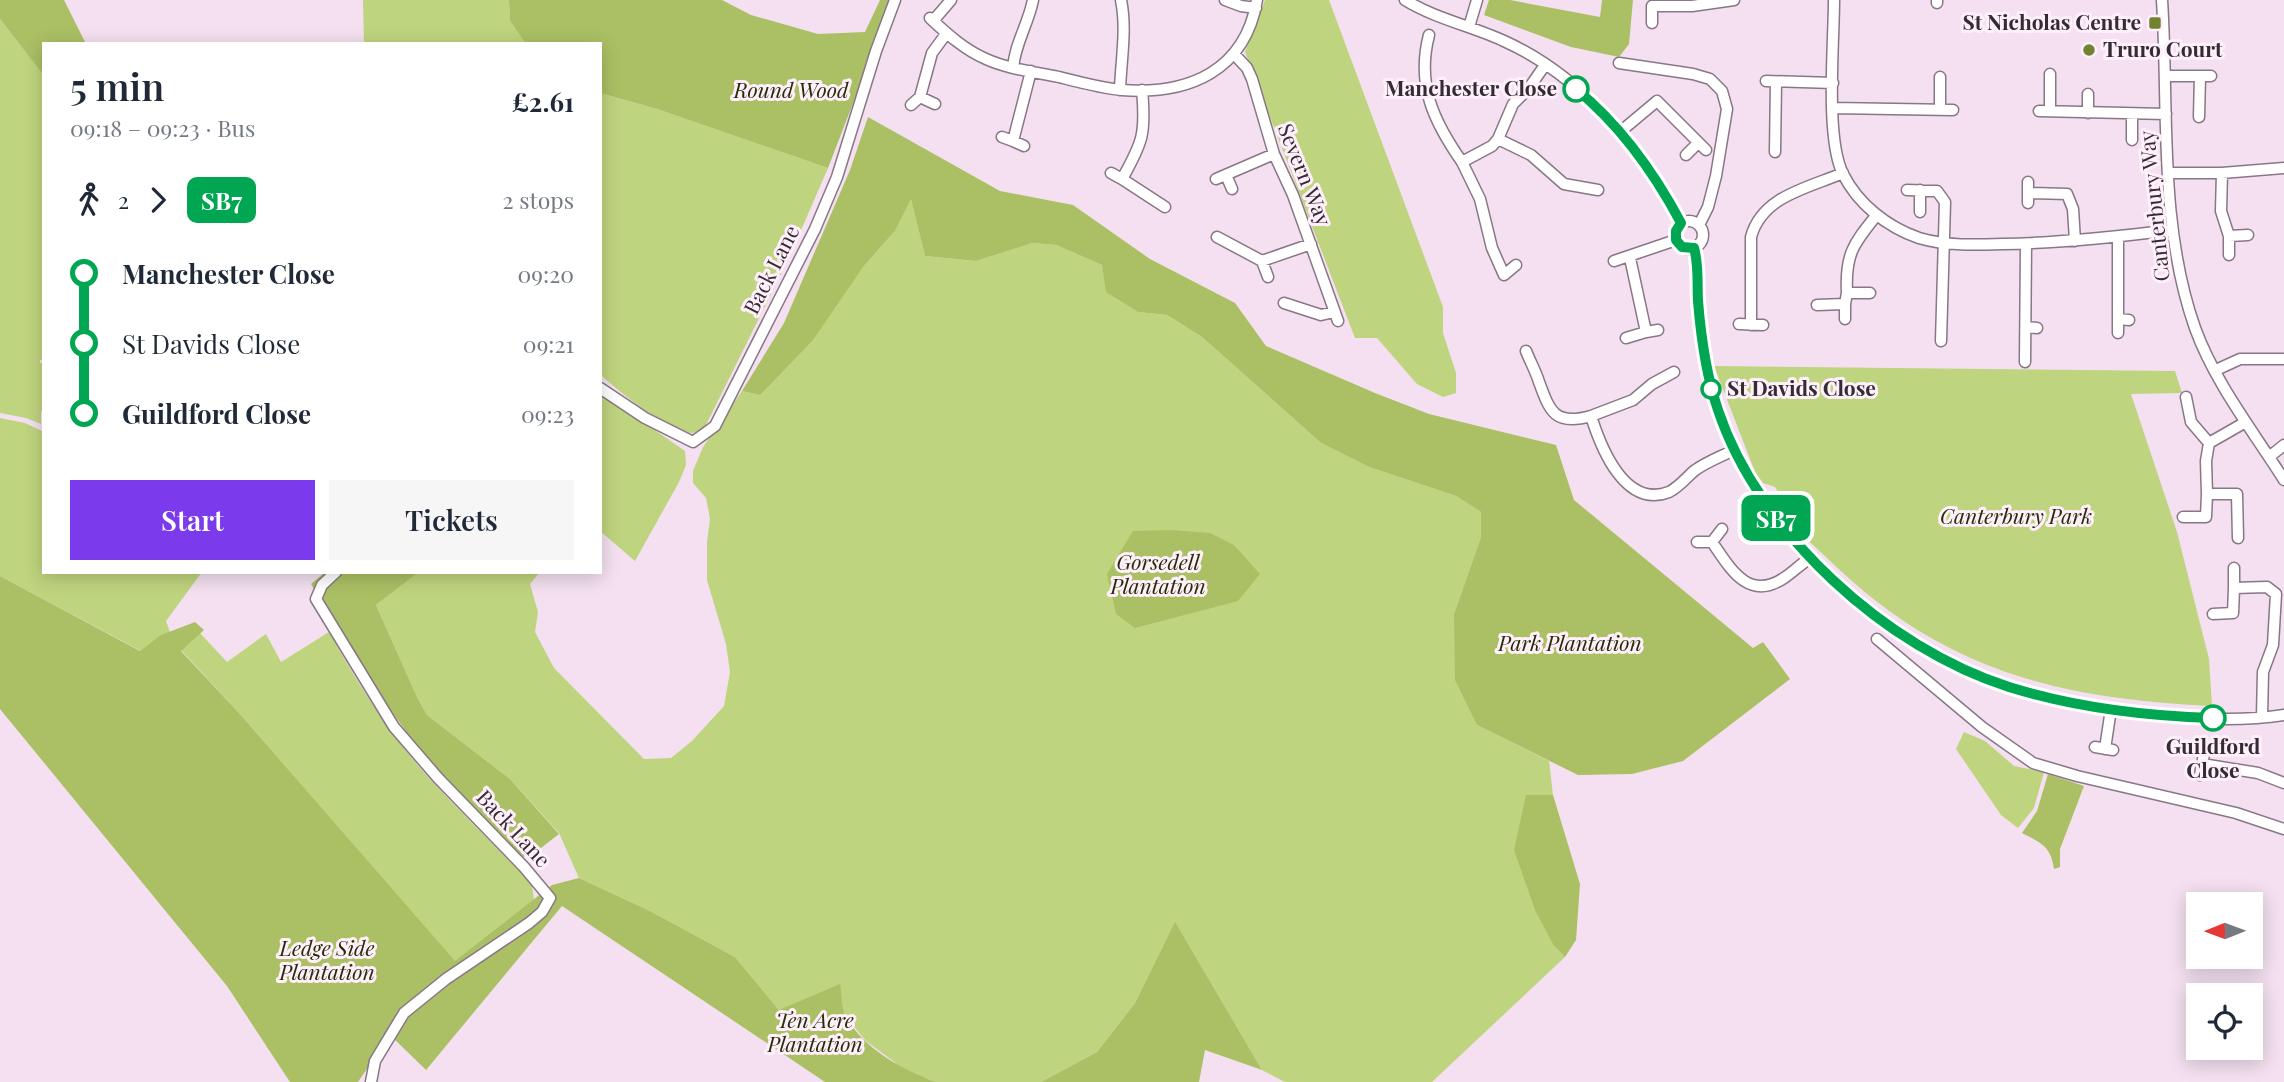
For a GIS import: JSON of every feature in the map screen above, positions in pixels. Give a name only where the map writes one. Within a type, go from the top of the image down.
[{"type":"street","name":"Back Lane","points":[[602,389],[645,418],[693,442],[715,426],[824,208],[837,177],[876,51],[895,0]]},
{"type":"street","points":[[951,0],[931,20],[946,34],[985,59],[1013,68],[1120,90],[1179,85],[1203,78],[1219,69],[1235,55],[1247,37],[1257,4],[1241,6],[1225,0]]},
{"type":"street","points":[[1013,68],[1014,49],[1028,20],[1033,0]]},
{"type":"street","points":[[1120,90],[1125,20],[1121,0]]},
{"type":"street","points":[[1405,0],[1436,16],[1516,47],[1545,65],[1588,99],[1635,151],[1681,223]]},
{"type":"street","points":[[1469,27],[1477,0]]},
{"type":"street","points":[[1652,23],[1653,6],[1692,6],[1734,0]]},
{"type":"street","points":[[1834,0],[1835,136],[1843,173],[1876,216],[1919,238],[1944,243],[2026,244],[2172,230]]},
{"type":"street","name":"Canterbury Way","points":[[2162,0],[2168,173],[2172,230],[2181,284],[2196,331],[2216,370],[2244,423],[2284,480]]},
{"type":"street","points":[[911,105],[920,97],[932,53],[946,34]]},
{"type":"street","points":[[1429,35],[1423,65],[1440,129],[1462,162],[1480,199],[1492,248],[1503,275],[1516,265]]},
{"type":"street","name":"Severn Way","points":[[1235,55],[1247,68],[1273,154],[1289,183],[1336,316],[1321,315],[1284,303]]},
{"type":"street","points":[[1619,64],[1693,74],[1710,79],[1722,91],[1727,109],[1718,163],[1708,208],[1699,225],[1703,238],[1694,248],[1701,333],[1711,389],[1734,450],[1771,512],[1810,558],[1846,592],[1927,650],[1964,669],[2019,689],[2111,709],[2195,718],[2284,715]]},
{"type":"street","points":[[1462,162],[1487,150],[1498,139],[1513,104],[1529,88],[1545,65]]},
{"type":"street","points":[[1013,141],[1031,71]]},
{"type":"street","points":[[2050,74],[2050,111]]},
{"type":"street","points":[[2165,76],[2211,76]]},
{"type":"street","points":[[2199,117],[2200,76]]},
{"type":"street","points":[[1940,77],[1940,110]]},
{"type":"street","points":[[1776,152],[1780,110],[1771,82],[1833,83]]},
{"type":"street","points":[[1122,179],[1142,140],[1145,122],[1142,90]]},
{"type":"street","points":[[2088,94],[2088,113]]},
{"type":"street","points":[[920,97],[934,104]]},
{"type":"street","points":[[1620,132],[1657,101],[1702,147],[1686,155]]},
{"type":"street","points":[[1833,108],[1954,110]]},
{"type":"street","name":"Canterbury Way","points":[[2039,111],[2166,114]]},
{"type":"street","name":"Canterbury Way","points":[[2132,114],[2132,140]]},
{"type":"street","points":[[1002,137],[1024,146]]},
{"type":"street","points":[[1498,139],[1531,155],[1564,184],[1598,190]]},
{"type":"street","points":[[1216,179],[1273,154]]},
{"type":"street","points":[[2168,173],[2284,169]]},
{"type":"street","points":[[1111,173],[1165,207]]},
{"type":"street","points":[[1751,325],[1751,237],[1754,226],[1777,200],[1843,173]]},
{"type":"street","points":[[2221,173],[2221,211],[2230,236],[2230,255]]},
{"type":"street","points":[[1226,175],[1232,189]]},
{"type":"street","points":[[1907,190],[1937,191],[1945,202],[1937,329],[1941,341]]},
{"type":"street","points":[[1920,191],[1920,212]]},
{"type":"street","points":[[2028,193],[2067,194],[2073,209],[2075,241]]},
{"type":"street","points":[[1845,319],[1846,270],[1851,252],[1859,236],[1876,216]]},
{"type":"street","points":[[1694,248],[1682,247],[1676,240],[1676,231],[1681,223],[1690,221],[1699,225]]},
{"type":"street","points":[[2230,236],[2248,235]]},
{"type":"street","points":[[1217,237],[1262,261],[1268,277]]},
{"type":"street","points":[[2118,237],[2123,319],[2118,333]]},
{"type":"street","points":[[1614,261],[1630,258],[1676,240]]},
{"type":"street","points":[[1262,261],[1311,244]]},
{"type":"street","points":[[2025,362],[2031,327],[2026,244]]},
{"type":"street","points":[[1630,258],[1646,332]]},
{"type":"street","points":[[1847,293],[1870,293]]},
{"type":"street","points":[[1817,305],[1845,304]]},
{"type":"street","points":[[1739,324],[1763,325]]},
{"type":"street","points":[[1626,338],[1658,330]]},
{"type":"street","points":[[1526,351],[1545,401],[1551,412],[1560,418],[1591,416],[1633,400],[1652,384],[1674,372]]},
{"type":"street","points":[[2216,370],[2240,359],[2284,359]]},
{"type":"street","points":[[2186,397],[2190,422],[2209,443]]},
{"type":"street","points":[[1591,416],[1621,478],[1632,488],[1644,493],[1659,494],[1671,491],[1698,468],[1734,450]]},
{"type":"street","points":[[2209,443],[2244,423]]},
{"type":"street","points":[[2183,517],[2206,517],[2206,461],[2209,443]]},
{"type":"street","points":[[2269,457],[2284,446]]},
{"type":"street","points":[[2207,494],[2237,494],[2238,538]]},
{"type":"street","points":[[1712,542],[1722,529]]},
{"type":"street","points":[[1697,542],[1712,542]]},
{"type":"street","points":[[1712,542],[1731,570],[1746,583],[1761,587],[1783,580],[1810,558]]},
{"type":"street","points":[[2213,614],[2233,613],[2234,568]]},
{"type":"street","name":"Back Lane","points":[[334,574],[322,585],[316,599],[394,727],[550,898],[542,912],[530,923],[446,979],[404,1013],[375,1061],[371,1082]]},
{"type":"street","points":[[2234,587],[2267,587],[2280,594],[2270,651],[2263,671],[2262,717]]},
{"type":"street","points":[[1877,639],[1982,727],[2033,763],[2236,813],[2284,829]]},
{"type":"street","points":[[2270,651],[2284,651]]},
{"type":"street","points":[[2104,749],[2111,709]]},
{"type":"street","points":[[2200,775],[2203,759],[2258,773],[2284,783]]},
{"type":"green space","points":[[0,0],[64,0],[85,42],[42,42],[42,73],[0,19]]},
{"type":"green space","points":[[363,0],[509,0],[510,21],[525,42],[364,42]]},
{"type":"green space","name":"Round Wood","points":[[509,0],[722,0],[751,15],[818,34],[865,32],[880,0],[893,0],[828,168],[657,109],[602,94],[602,42],[525,42],[510,21]]},
{"type":"green space","points":[[1265,0],[1329,0],[1443,307],[1443,333],[1456,373],[1456,393],[1443,397],[1417,384],[1377,338],[1355,338],[1245,52]]},
{"type":"green space","points":[[1489,0],[1510,0],[1600,17],[1602,0],[1633,0],[1629,44],[1619,57],[1571,47],[1484,15]]},
{"type":"green space","points":[[0,19],[42,73],[41,424],[0,413]]},
{"type":"green space","points":[[602,94],[657,109],[828,168],[789,258],[706,425],[695,432],[686,433],[667,425],[602,376]]},
{"type":"green space","name":"Park Plantation","points":[[868,117],[1000,191],[1073,205],[1150,259],[1235,303],[1266,346],[1429,414],[1556,445],[1574,500],[1753,648],[1763,642],[1790,679],[1683,761],[1632,774],[1578,775],[1477,725],[1455,680],[1454,614],[1481,537],[1481,512],[1456,496],[1369,467],[1321,443],[1202,337],[1167,315],[1138,312],[1106,292],[1102,265],[1056,245],[1032,243],[976,261],[925,256],[911,199],[895,231],[863,267],[813,340],[760,395],[742,391],[784,323],[850,170]]},
{"type":"green space","points":[[911,198],[925,256],[976,261],[1031,243],[1056,245],[1102,265],[1107,292],[1138,312],[1167,315],[1202,337],[1321,443],[1369,467],[1456,496],[1481,512],[1481,537],[1454,614],[1477,725],[1549,761],[1553,795],[1526,795],[1554,946],[1565,957],[1432,1082],[1285,1082],[1262,1070],[1175,923],[1135,1003],[1097,1052],[1041,1082],[936,1082],[908,1072],[866,1041],[845,1016],[779,1010],[735,957],[650,911],[579,878],[559,833],[510,779],[427,715],[376,605],[416,574],[538,574],[530,584],[538,612],[535,632],[554,668],[644,759],[671,758],[692,741],[724,706],[730,672],[726,644],[707,580],[710,519],[706,498],[693,483],[693,471],[703,447],[742,391],[760,395],[895,231]]},
{"type":"green space","name":"Canterbury Park","points":[[1714,366],[2175,371],[2182,393],[2131,394],[2177,532],[2209,659],[2212,706],[2125,699],[2042,683],[1964,655],[1926,635],[1888,610],[1796,529],[1798,524],[1775,487],[1763,483],[1755,472]]},
{"type":"green space","points":[[602,393],[685,451],[686,465],[679,482],[635,561],[602,533]]},
{"type":"green space","points":[[0,418],[25,423],[42,431],[42,574],[201,574],[166,621],[170,632],[141,651],[0,576]]},
{"type":"green space","name":"Gorsedell Plantation","points":[[1133,531],[1210,533],[1234,545],[1260,574],[1238,601],[1135,628],[1116,614],[1107,574]]},
{"type":"green space","points":[[323,574],[416,574],[376,605],[417,697],[427,715],[510,779],[559,834],[541,848],[519,859],[428,763],[346,646],[311,584]]},
{"type":"green space","name":"Ledge Side Plantation","points":[[0,576],[140,651],[161,635],[195,622],[204,630],[181,651],[239,713],[455,961],[552,885],[579,878],[650,911],[735,957],[779,1010],[840,984],[844,1014],[863,1039],[898,1065],[936,1082],[825,1082],[562,906],[426,1070],[390,1035],[358,1082],[290,1082],[227,986],[0,709]]},
{"type":"green space","points":[[329,632],[374,707],[400,743],[441,791],[532,885],[534,900],[455,962],[181,650],[200,633],[227,662],[266,634],[281,662]]},
{"type":"green space","points":[[1964,732],[1985,741],[2014,766],[2044,772],[2034,808],[2018,828],[2001,815],[1956,749]]},
{"type":"green space","points":[[2048,774],[2084,786],[2060,849],[2060,867],[2054,869],[2048,850],[2022,833],[2037,811]]},
{"type":"green space","points":[[1526,795],[1553,795],[1580,884],[1576,940],[1565,957],[1554,946],[1535,910],[1514,850]]},
{"type":"green space","points":[[1175,922],[1262,1070],[1205,1050],[1199,1082],[1041,1082],[1097,1052],[1135,1003]]},
{"type":"bus line","name":"SB7","points":[[1576,89],[1609,119],[1635,151],[1681,223],[1676,231],[1676,240],[1682,247],[1694,248],[1704,355],[1711,389],[1724,429],[1744,471],[1771,512],[1810,558],[1846,592],[1899,631],[1927,650],[1964,669],[2007,686],[2053,698],[2111,709],[2213,718]]},
{"type":"place","name":"St Nicholas Centre","points":[[2155,23]]},
{"type":"place","name":"Truro Court","points":[[2089,50]]},
{"type":"place","name":"Manchester Close","points":[[1576,89]]},
{"type":"place","name":"St Davids Close","points":[[1711,389]]},
{"type":"place","name":"Guildford Close","points":[[2213,718]]},
{"type":"park label","name":"Ten Acre Plantation","points":[[815,1033]]}]
